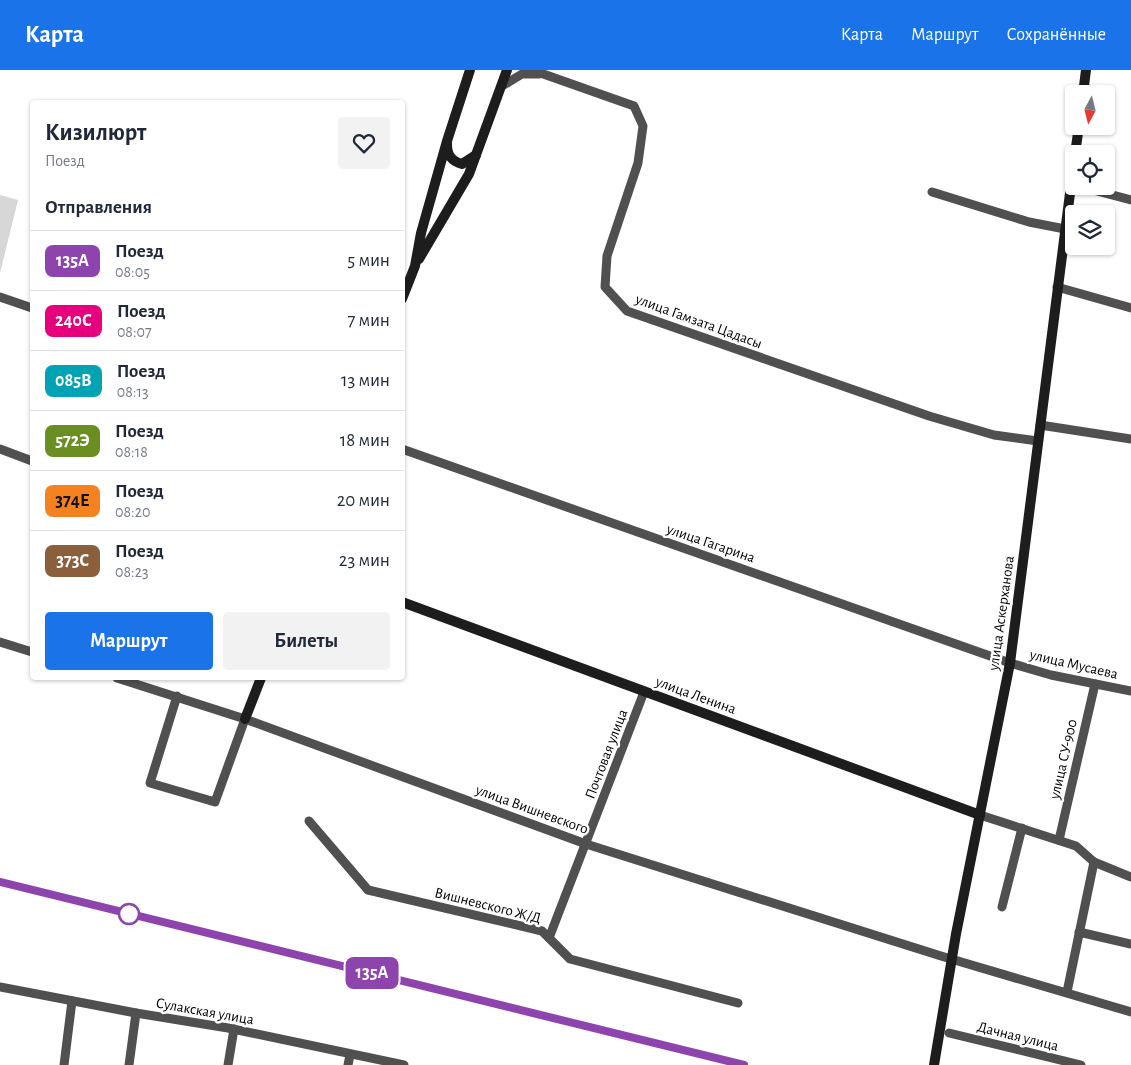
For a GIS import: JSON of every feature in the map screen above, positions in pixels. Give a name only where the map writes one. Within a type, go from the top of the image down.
[{"type":"street","points":[[405,291],[415,266],[469,174],[507,70]]},
{"type":"street","points":[[1084,85],[1086,70]]},
{"type":"street","points":[[415,266],[421,234],[469,71]]},
{"type":"street","points":[[502,86],[522,74],[536,72]]},
{"type":"street","name":"улица Гамзата Цадасы","points":[[536,72],[634,106],[643,126],[638,163],[607,256],[605,287],[627,312],[929,416],[994,435],[1038,441]]},
{"type":"street","points":[[447,141],[447,152],[456,162],[462,164],[476,155]]},
{"type":"street","points":[[932,192],[1029,222],[1065,229]]},
{"type":"street","points":[[1112,195],[1131,200]]},
{"type":"street","name":"улица Аскерханова","points":[[934,1065],[956,934],[1010,663],[1065,229]]},
{"type":"street","points":[[1057,287],[1131,308]]},
{"type":"street","points":[[0,297],[30,307]]},
{"type":"street","points":[[1040,425],[1131,439]]},
{"type":"street","points":[[0,449],[30,460]]},
{"type":"street","name":"улица Гагарина","points":[[405,451],[1010,663]]},
{"type":"street","name":"улица Ленина","points":[[405,603],[980,814]]},
{"type":"street","points":[[0,642],[30,651]]},
{"type":"street","name":"улица Мусаева","points":[[1010,663],[1131,691]]},
{"type":"street","name":"улица Вишневского","points":[[124,680],[245,719],[586,844],[941,956],[1067,992]]},
{"type":"street","points":[[177,696],[150,783],[215,802],[260,680]]},
{"type":"street","name":"улица СУ-900","points":[[1059,840],[1095,684]]},
{"type":"street","name":"Почтовая улица","points":[[550,938],[644,692]]},
{"type":"street","points":[[980,814],[1076,846],[1094,862],[1131,877]]},
{"type":"street","name":"Вишневского Ж/Д","points":[[309,821],[368,890],[542,931],[570,958],[738,1003]]},
{"type":"street","points":[[1002,907],[1022,828]]},
{"type":"street","points":[[1094,862],[1067,992],[1131,1012]]},
{"type":"street","points":[[1079,932],[1131,944]]},
{"type":"street","name":"Сулакская улица","points":[[0,987],[136,1013],[234,1029],[404,1065]]},
{"type":"street","points":[[64,1065],[72,1001]]},
{"type":"street","points":[[129,1065],[136,1013]]},
{"type":"street","points":[[228,1065],[234,1029]]},
{"type":"street","name":"Дачная улица","points":[[949,1033],[1081,1065]]},
{"type":"street","points":[[348,1065],[350,1055]]},
{"type":"shaded area","points":[[0,195],[18,200],[0,273]]},
{"type":"railway","points":[[0,882],[744,1065]]},
{"type":"train","name":"135А","points":[[0,882],[744,1065]]}]
